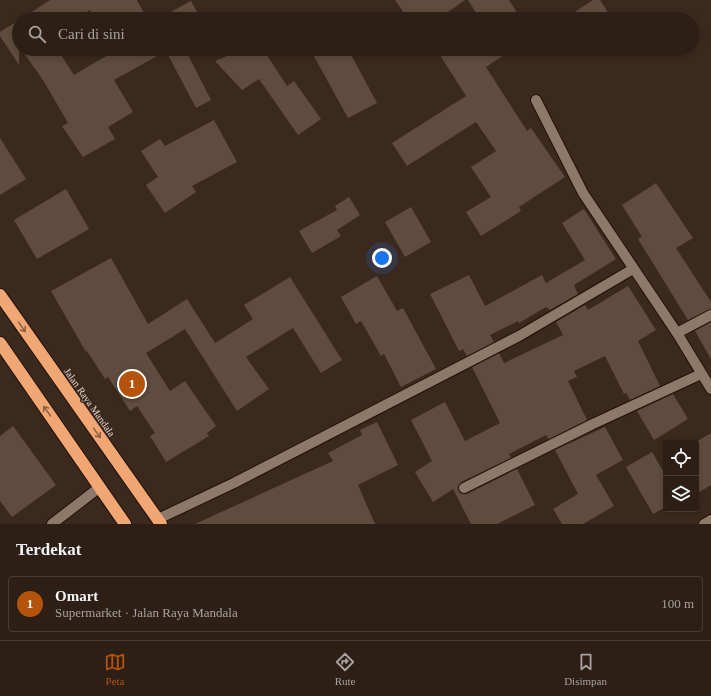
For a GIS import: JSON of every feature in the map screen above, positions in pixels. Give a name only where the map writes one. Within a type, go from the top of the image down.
[{"type":"highway","name":"Jalan Raya Mandala","points":[[0,295],[159,521]]},
{"type":"highway","points":[[0,343],[125,524]]},
{"type":"street","points":[[536,100],[583,193],[676,333],[711,389]]},
{"type":"street","points":[[159,521],[512,339],[633,269]]},
{"type":"street","points":[[676,333],[711,315]]},
{"type":"street","points":[[464,488],[593,424],[701,374]]},
{"type":"street","points":[[52,524],[100,487]]},
{"type":"street","points":[[704,524],[711,520]]},
{"type":"building","points":[[50,0],[137,0],[143,12],[91,12],[90,10],[87,12],[32,12]]},
{"type":"building","points":[[395,0],[465,0],[448,12],[403,12]]},
{"type":"building","points":[[468,0],[509,0],[517,12],[476,12]]},
{"type":"building","points":[[593,0],[600,0],[608,12],[575,12]]},
{"type":"building","points":[[191,1],[197,12],[171,12]]},
{"type":"building","points":[[12,24],[12,54],[0,36],[0,32]]},
{"type":"building","points":[[13,56],[19,56],[19,65]]},
{"type":"building","points":[[26,56],[62,56],[74,75],[106,56],[157,56],[114,80],[133,112],[108,127],[115,139],[83,157],[62,126],[68,123],[43,80]]},
{"type":"building","points":[[169,56],[189,56],[211,100],[196,108]]},
{"type":"building","points":[[227,56],[268,56],[287,86],[294,81],[321,119],[298,135],[259,79],[242,90],[215,61]]},
{"type":"building","points":[[314,56],[352,56],[377,103],[348,118]]},
{"type":"building","points":[[440,56],[502,56],[486,67],[527,131],[531,128],[565,177],[519,207],[521,211],[481,236],[466,212],[491,197],[471,167],[496,151],[476,122],[407,166],[392,143],[466,96]]},
{"type":"building","points":[[214,120],[237,162],[192,186],[196,192],[165,213],[146,185],[158,177],[141,151],[160,139],[165,146]]},
{"type":"building","points":[[0,138],[26,179],[0,195]]},
{"type":"building","points":[[656,183],[693,238],[676,248],[711,302],[711,309],[688,320],[638,239],[642,237],[622,205]]},
{"type":"building","points":[[66,189],[89,229],[37,259],[14,220]]},
{"type":"building","points":[[349,197],[360,215],[337,230],[341,236],[312,253],[299,231],[337,210],[335,206]]},
{"type":"building","points":[[411,207],[431,242],[405,257],[385,222]]},
{"type":"building","points":[[584,209],[616,259],[574,285],[578,294],[550,310],[546,307],[519,323],[518,321],[490,335],[494,342],[467,356],[463,349],[459,351],[430,294],[469,275],[485,306],[542,275],[546,283],[585,260],[562,223]]},
{"type":"building","points":[[111,258],[148,324],[187,299],[215,343],[253,319],[244,305],[290,277],[342,360],[321,373],[293,328],[246,357],[269,389],[237,411],[185,329],[146,353],[170,391],[185,381],[216,426],[207,433],[209,436],[166,462],[150,436],[155,433],[137,406],[130,411],[108,377],[105,379],[87,351],[86,352],[51,291]]},
{"type":"building","points":[[377,276],[397,311],[403,308],[436,369],[401,387],[384,354],[381,356],[361,321],[356,324],[341,297]]},
{"type":"building","points":[[628,286],[656,330],[638,341],[660,386],[630,400],[626,393],[624,394],[605,356],[574,371],[577,377],[568,381],[587,420],[549,439],[546,435],[509,454],[511,458],[461,482],[458,487],[460,493],[467,494],[517,469],[535,505],[497,524],[471,524],[453,489],[433,502],[415,472],[432,461],[411,420],[445,402],[465,441],[500,423],[472,367],[499,353],[504,363],[563,335],[556,322],[585,305],[588,310]]},
{"type":"building","points":[[711,322],[711,359],[695,331]]},
{"type":"building","points":[[673,394],[688,419],[654,440],[637,411]]},
{"type":"building","points":[[377,422],[398,465],[358,485],[375,524],[195,524],[333,461],[328,453],[362,435],[360,430]]},
{"type":"building","points":[[13,426],[56,485],[12,517],[0,501],[0,436]]},
{"type":"building","points":[[605,427],[623,460],[596,475],[614,506],[583,524],[562,524],[553,509],[578,494],[555,450]]},
{"type":"building","points":[[711,433],[711,485],[699,492],[699,476],[699,440]]},
{"type":"building","points":[[652,452],[663,471],[663,509],[653,514],[626,467]]},
{"type":"place","name":"Omart","points":[[132,384]]}]
